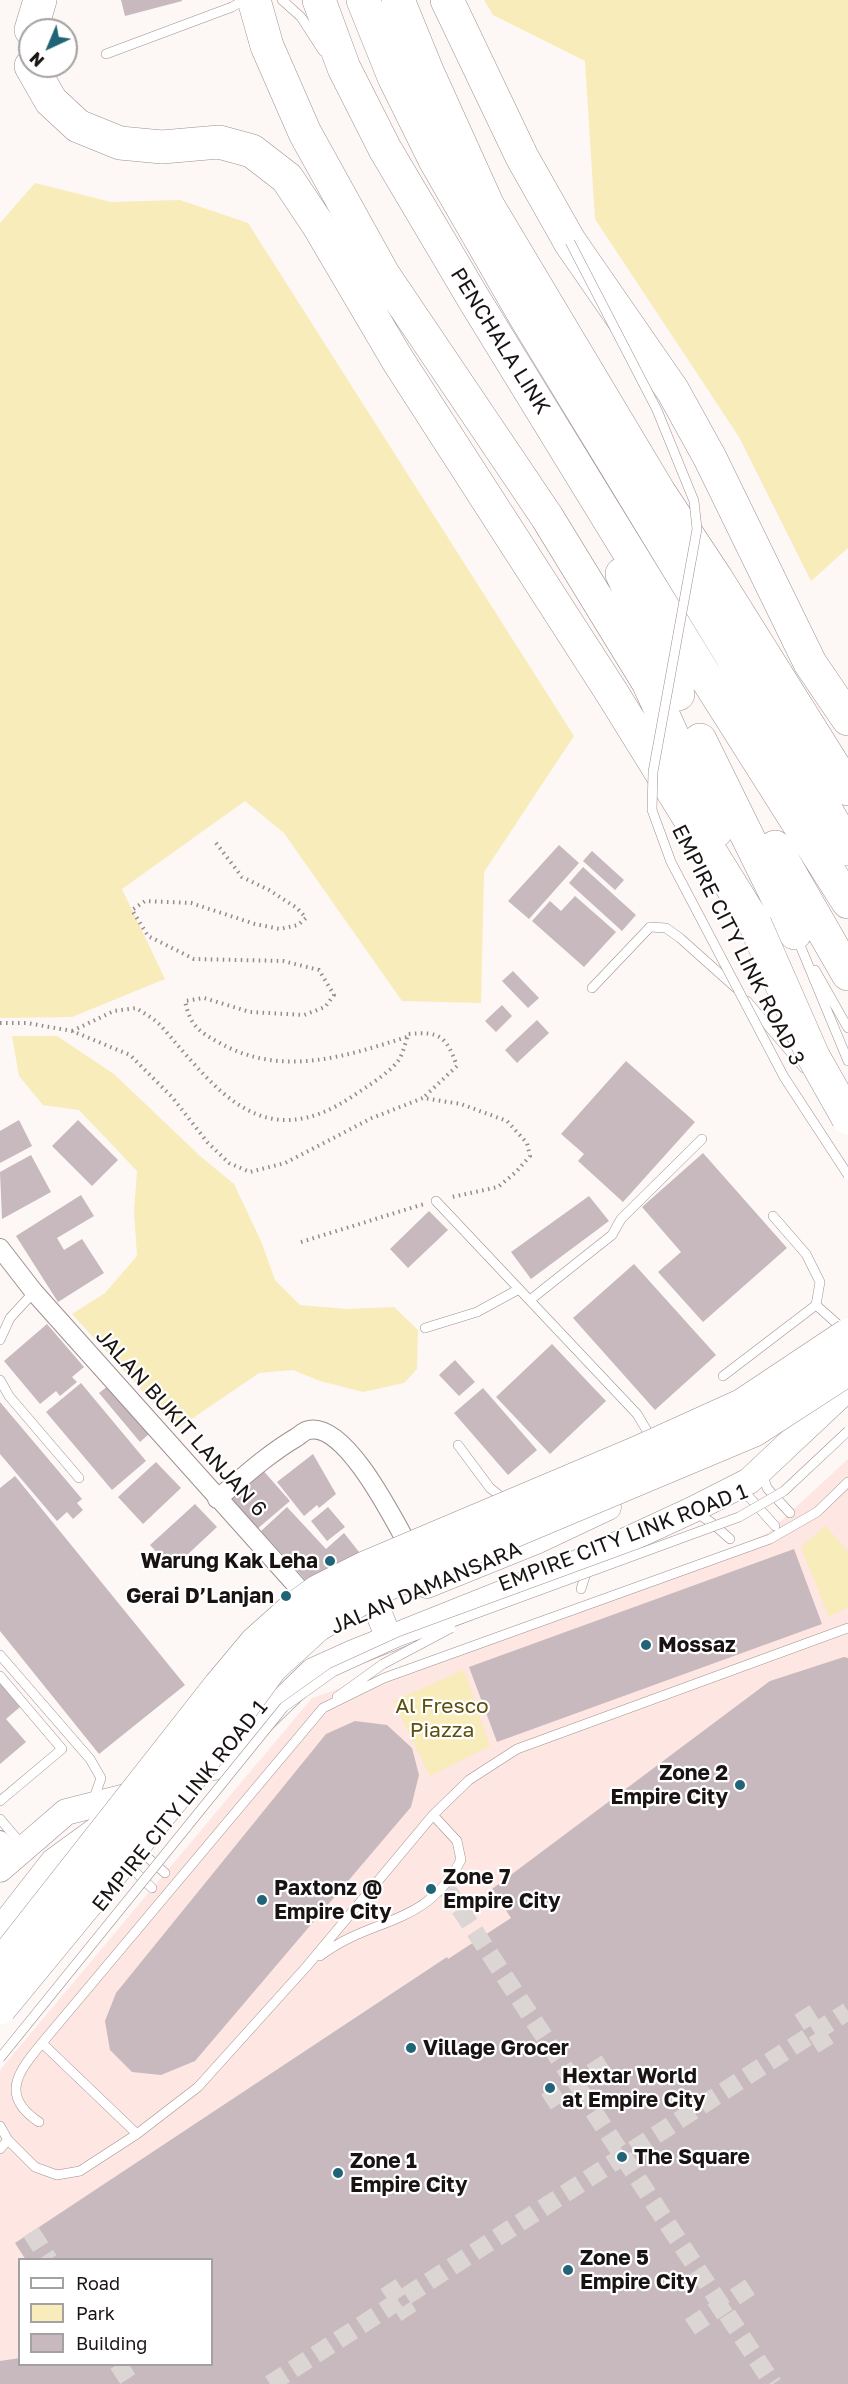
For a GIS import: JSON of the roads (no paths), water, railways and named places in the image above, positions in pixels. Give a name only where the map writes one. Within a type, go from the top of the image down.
[{"type":"highway","points":[[35,18],[40,0]]},
{"type":"highway","name":"PENCHALA LINK","points":[[319,0],[344,68],[382,144],[475,301],[702,671]]},
{"type":"highway","name":"PENCHALA LINK","points":[[363,0],[394,77],[435,160],[526,318],[733,658]]},
{"type":"highway","points":[[398,0],[488,206],[659,492],[716,578],[848,789]]},
{"type":"highway","points":[[418,0],[474,133],[488,206]]},
{"type":"highway","points":[[447,0],[522,157],[570,242],[673,391],[710,458],[810,663],[848,719]]},
{"type":"highway","points":[[238,2],[267,46],[305,133],[383,274],[547,517],[648,682],[704,801],[813,1056],[848,1118]]},
{"type":"highway","points":[[38,78],[51,100],[78,126],[120,143],[162,147],[219,142],[252,151],[287,178],[317,223],[397,359],[612,693],[755,924]]},
{"type":"highway","points":[[567,449],[654,646],[803,922],[848,974]]},
{"type":"highway","points":[[659,492],[733,658],[810,782],[848,849]]},
{"type":"highway","points":[[702,671],[752,805],[803,922]]},
{"type":"highway","points":[[702,671],[843,895]]},
{"type":"highway","points":[[0,1966],[220,1686],[256,1643],[294,1609],[319,1591],[365,1568],[637,1453],[743,1405],[848,1334]]},
{"type":"highway","points":[[0,2008],[199,1766],[271,1667],[316,1626],[380,1587],[754,1430],[848,1369]]},
{"type":"highway","points":[[0,1936],[56,1864],[157,1790]]},
{"type":"street","name":"JALAN BUKIT LANJAN 6","points":[[0,1248],[34,1292],[217,1499],[333,1625]]},
{"type":"street","name":"JALAN DAMANSARA","points":[[157,1790],[218,1722],[296,1651],[333,1625],[536,1541],[623,1499],[672,1472],[773,1405],[848,1348]]},
{"type":"street","name":"JALAN DAMANSARA","points":[[214,1767],[313,1671],[389,1639],[441,1630],[736,1488],[749,1481],[848,1388]]},
{"type":"street","points":[[217,1499],[279,1448],[309,1430],[324,1431],[354,1455],[430,1583]]},
{"type":"street","points":[[376,1606],[389,1639]]},
{"type":"street","points":[[0,1994],[127,1864],[214,1767]]},
{"type":"street","points":[[10,1853],[66,1812],[157,1790]]},
{"type":"lane","points":[[106,54],[244,0]]},
{"type":"lane","points":[[282,0],[301,17],[326,56]]},
{"type":"lane","points":[[332,66],[382,144]]},
{"type":"lane","name":"EMPIRE CITY LINK ROAD 3","points":[[570,242],[657,410],[694,501],[697,529],[653,772],[652,810],[671,861],[784,1077],[848,1175]]},
{"type":"lane","points":[[803,922],[848,1028]]},
{"type":"lane","points":[[803,922],[848,1061]]},
{"type":"lane","points":[[592,988],[650,927],[666,928],[733,985],[808,1072]]},
{"type":"lane","points":[[816,1080],[848,1113]]},
{"type":"lane","points":[[530,1300],[612,1235],[621,1219],[702,1139]]},
{"type":"lane","points":[[436,1201],[638,1414],[672,1472]]},
{"type":"lane","points":[[723,1376],[816,1305],[820,1282],[806,1254],[773,1216]]},
{"type":"lane","points":[[425,1328],[477,1312],[519,1289]]},
{"type":"lane","points":[[0,1340],[10,1318],[34,1292]]},
{"type":"lane","points":[[816,1305],[848,1334]]},
{"type":"lane","points":[[0,1380],[9,1396],[79,1478]]},
{"type":"lane","name":"EMPIRE CITY LINK ROAD 1","points":[[1,2058],[284,1707],[333,1672],[401,1641],[739,1517],[784,1491],[848,1431]]},
{"type":"lane","points":[[458,1445],[490,1488],[516,1507],[536,1541]]},
{"type":"lane","points":[[762,1469],[762,1478],[768,1488],[790,1513]]},
{"type":"lane","points":[[323,1708],[384,1678],[770,1539],[817,1512],[848,1482]]},
{"type":"lane","points":[[736,1488],[750,1498],[775,1526]]},
{"type":"lane","points":[[692,1510],[730,1539]]},
{"type":"lane","points":[[581,1589],[592,1557]]},
{"type":"lane","points":[[39,2122],[17,2104],[14,2088],[20,2069],[323,1708],[352,1684],[383,1664],[490,1608]]},
{"type":"lane","points":[[0,2126],[8,2140],[35,2167],[57,2175],[80,2171],[137,2134],[198,2087],[307,1966],[433,1815],[469,1780],[517,1749],[848,1628]]},
{"type":"lane","points":[[0,1655],[90,1759],[101,1778],[92,1804]]},
{"type":"lane","points":[[0,1676],[62,1749],[0,1802]]},
{"type":"lane","points":[[307,1966],[341,1941],[410,1914],[436,1896],[445,1886],[461,1860],[457,1841],[433,1815]]},
{"type":"lane","points":[[0,1819],[10,1853]]},
{"type":"lane","points":[[122,1842],[140,1849],[165,1873]]},
{"type":"lane","points":[[56,1864],[88,1848],[111,1844]]},
{"type":"lane","points":[[127,1864],[152,1888]]},
{"type":"lane","points":[[42,2043],[137,2134]]},
{"type":"lane","points":[[0,2150],[8,2140]]},
{"type":"tunnel","points":[[445,1886],[773,2384]]},
{"type":"tunnel","points":[[802,2010],[830,2054]]},
{"type":"tunnel","points":[[270,2384],[848,2011]]},
{"type":"tunnel","points":[[546,2102],[608,2062]]},
{"type":"tunnel","points":[[31,2232],[48,2258]]},
{"type":"tunnel","points":[[388,2284],[409,2316]]},
{"type":"tunnel","points":[[690,2327],[750,2287]]},
{"type":"tunnel","points":[[119,2366],[131,2384]]},
{"type":"place","name":"Warung Kak Leha","points":[[330,1561]]},
{"type":"place","name":"Gerai D’Lanjan","points":[[286,1596]]},
{"type":"place","name":"Mossaz","points":[[646,1645]]},
{"type":"place","name":"Zone 2 Empire City","points":[[740,1785]]},
{"type":"place","name":"Zone 7 Empire City","points":[[431,1889]]},
{"type":"place","name":"Paxtonz @ Empire City","points":[[262,1900]]},
{"type":"place","name":"Village Grocer","points":[[411,2048]]},
{"type":"place","name":"Hextar World at Empire City","points":[[550,2088]]},
{"type":"place","name":"The Square","points":[[622,2157]]},
{"type":"place","name":"Zone 1 Empire City","points":[[338,2173]]},
{"type":"place","name":"Zone 5 Empire City","points":[[568,2270]]},
{"type":"park label","name":"Al Fresco Piazza","points":[[442,1718]]}]
